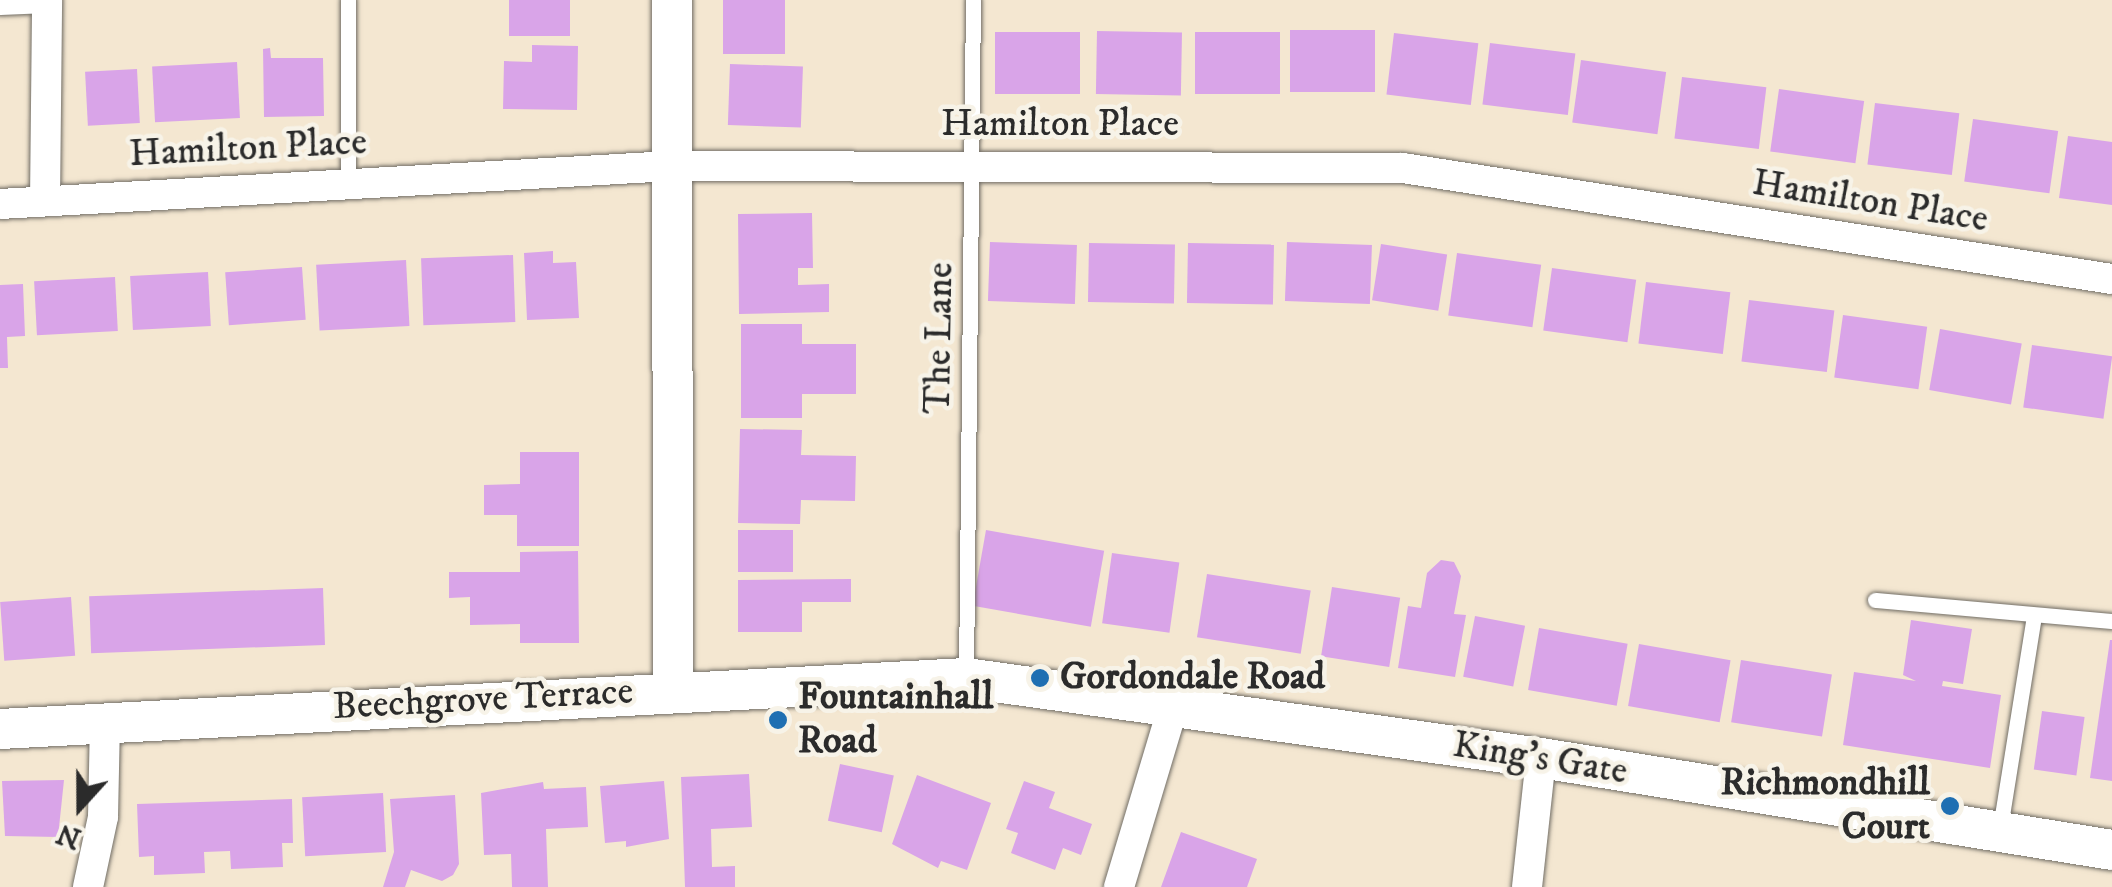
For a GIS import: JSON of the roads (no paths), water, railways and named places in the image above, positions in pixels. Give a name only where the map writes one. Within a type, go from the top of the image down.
[{"type":"street","points":[[672,0],[673,689]]},
{"type":"street","points":[[46,201],[47,2]]},
{"type":"street","name":"Hamilton Place","points":[[0,204],[672,166],[1402,168],[2112,279]]},
{"type":"street","name":"Beechgrove Terrace","points":[[0,729],[673,689],[966,678]]},
{"type":"street","name":"King's Gate","points":[[966,678],[1541,758],[2112,850]]},
{"type":"street","points":[[1119,887],[1174,704]]},
{"type":"street","points":[[88,887],[103,816],[105,723]]},
{"type":"street","points":[[1527,887],[1541,758]]},
{"type":"lane","points":[[348,0],[348,182]]},
{"type":"lane","name":"The Lane","points":[[966,678],[975,165],[973,0]]},
{"type":"lane","points":[[0,7],[47,2]]},
{"type":"lane","points":[[1874,600],[2112,621]]},
{"type":"lane","points":[[2000,832],[2034,616]]},
{"type":"place","name":"Gordondale Road","points":[[1040,678]]},
{"type":"place","name":"Fountainhall Road","points":[[778,720]]},
{"type":"place","name":"Richmondhill Court","points":[[1950,806]]}]
